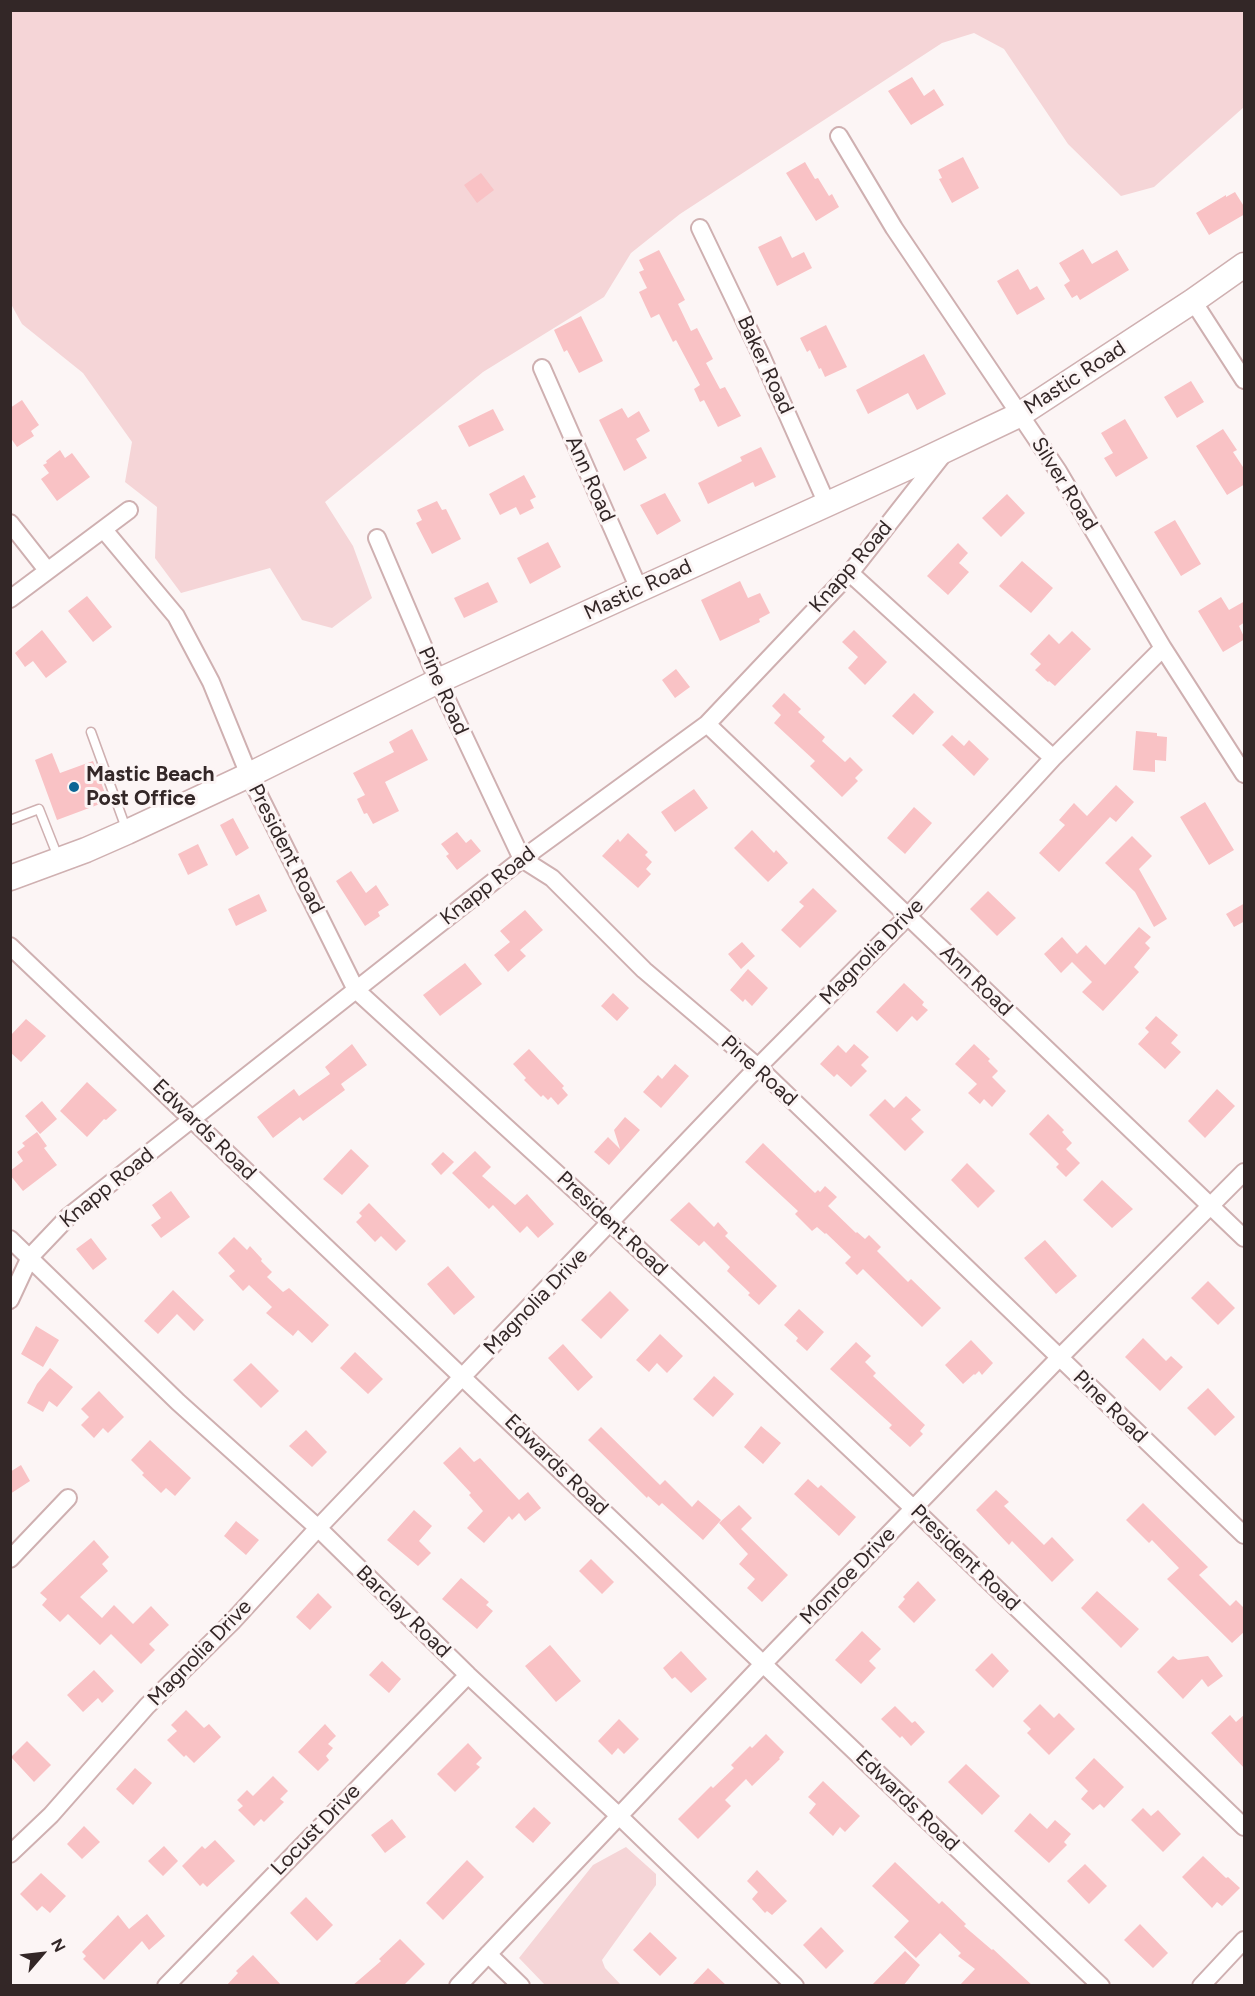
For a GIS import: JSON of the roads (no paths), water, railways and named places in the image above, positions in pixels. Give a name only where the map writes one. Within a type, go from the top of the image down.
[{"type":"main road","name":"Mastic Road","points":[[10,878],[127,831],[249,775],[438,681],[947,450],[1019,414],[1245,265]]},
{"type":"street","name":"Silver Road","points":[[839,136],[894,228],[1058,471],[1163,648],[1245,774]]},
{"type":"street","name":"Baker Road","points":[[700,228],[761,355],[827,504]]},
{"type":"street","points":[[1193,301],[1245,380]]},
{"type":"street","name":"Ann Road","points":[[542,369],[639,589]]},
{"type":"street","name":"Knapp Road","points":[[10,1300],[30,1257],[69,1216],[522,859],[707,724],[850,573],[947,450]]},
{"type":"street","points":[[10,599],[129,510]]},
{"type":"street","points":[[10,523],[47,570]]},
{"type":"street","name":"President Road","points":[[104,530],[176,616],[211,682],[249,775],[356,990],[611,1223],[914,1509],[1245,1827]]},
{"type":"street","name":"Pine Road","points":[[377,538],[438,681],[522,859],[552,878],[644,970],[758,1067],[1245,1535]]},
{"type":"street","points":[[850,573],[1053,758]]},
{"type":"street","name":"Magnolia Drive","points":[[10,1854],[51,1815],[147,1707],[232,1622],[318,1528],[758,1067],[908,916],[1053,758],[1163,648]]},
{"type":"street","name":"Ann Road","points":[[707,724],[1245,1238]]},
{"type":"street","name":"Edwards Road","points":[[10,946],[1101,1986]]},
{"type":"street","name":"Monroe Drive","points":[[458,1986],[763,1664],[1059,1358],[1245,1172]]},
{"type":"street","name":"Barclay Road","points":[[10,1239],[178,1401],[318,1528],[468,1675],[618,1815],[795,1986]]},
{"type":"street","points":[[10,1559],[68,1498]]},
{"type":"street","name":"Locust Drive","points":[[166,1986],[468,1675]]},
{"type":"street","points":[[1201,1986],[1245,1940]]},
{"type":"street","points":[[488,1954],[521,1986]]},
{"type":"lane","points":[[91,732],[127,831]]},
{"type":"lane","points":[[10,820],[39,809],[59,860]]},
{"type":"place","name":"Mastic Beach Post Office","points":[[74,787]]}]
